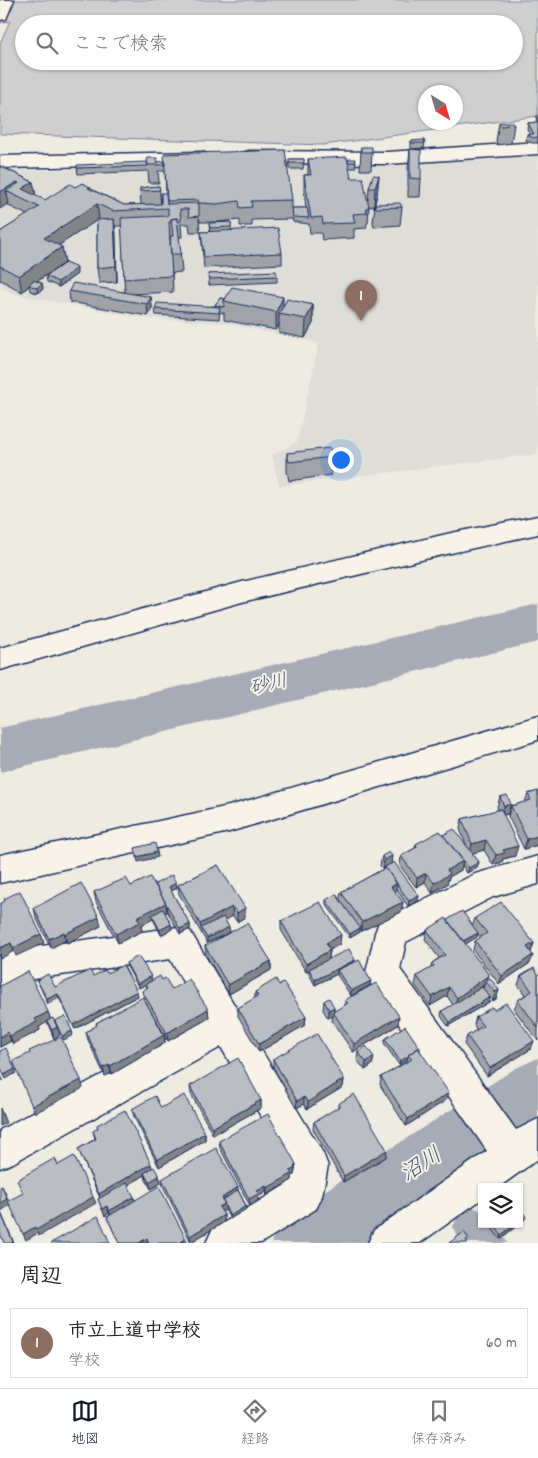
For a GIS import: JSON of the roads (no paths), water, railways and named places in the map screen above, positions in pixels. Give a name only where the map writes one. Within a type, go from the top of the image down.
[{"type":"street","points":[[0,162],[312,156],[387,158],[538,148]]},
{"type":"street","points":[[0,659],[252,590],[441,545],[538,525]]},
{"type":"street","points":[[0,869],[229,819],[538,728]]},
{"type":"street","points":[[387,1243],[525,1146],[383,973],[391,933],[486,884],[538,870]]},
{"type":"street","points":[[0,971],[27,964],[178,942],[310,1166],[303,1196],[225,1243]]},
{"type":"street","points":[[0,1150],[227,1025]]},
{"type":"waterway","name":"砂川","points":[[0,750],[538,623]]},
{"type":"waterway","name":"沼川","points":[[305,1243],[538,1090]]},
{"type":"waterway","name":"沼川","points":[[423,1166],[428,1171]]},
{"type":"waterway","points":[[473,1227],[487,1243]]},
{"type":"place","name":"市立上道中学校","points":[[361,321]]}]
